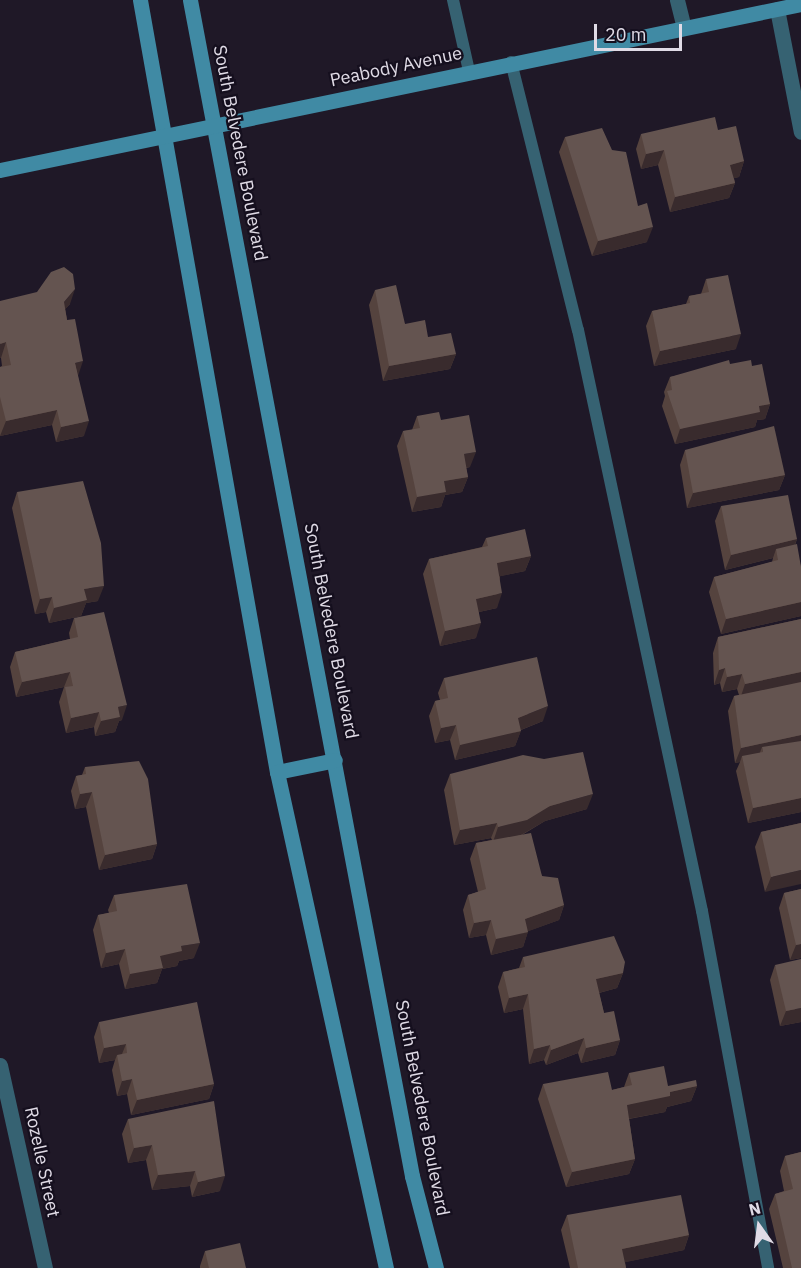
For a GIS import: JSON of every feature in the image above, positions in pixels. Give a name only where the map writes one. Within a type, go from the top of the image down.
[{"type":"street","points":[[140,0],[167,136],[278,772],[386,1268]]},
{"type":"street","name":"South Belvedere Boulevard","points":[[190,0],[216,126],[412,1176],[436,1268]]},
{"type":"street","points":[[677,0],[683,24]]},
{"type":"street","name":"Peabody Avenue","points":[[0,170],[216,126],[683,24],[801,4]]},
{"type":"street","points":[[777,9],[801,132]]},
{"type":"street","points":[[278,772],[335,760]]},
{"type":"street","name":"Rozelle Street","points":[[0,1065],[3,1096],[45,1268]]},
{"type":"lane","points":[[453,0],[469,71]]},
{"type":"lane","points":[[511,62],[578,330],[702,911],[768,1268]]},
{"type":"building","points":[[715,117],[718,130],[736,126],[744,161],[730,165],[735,183],[675,197],[664,150],[646,154],[641,134]]},
{"type":"building","points":[[602,128],[612,150],[626,152],[638,206],[647,203],[653,227],[598,241],[565,137]]},
{"type":"building","points":[[64,267],[73,274],[75,289],[64,302],[67,320],[75,319],[83,361],[75,363],[89,421],[61,427],[57,410],[6,421],[0,397],[0,367],[11,365],[6,342],[0,344],[0,301],[37,292],[51,272]]},
{"type":"building","points":[[728,275],[741,334],[660,351],[652,311],[690,303],[689,296],[709,292],[706,279]]},
{"type":"building","points":[[396,285],[405,324],[425,320],[428,337],[451,333],[456,354],[389,366],[375,290]]},
{"type":"building","points":[[729,360],[730,364],[751,360],[752,366],[762,364],[770,404],[759,406],[760,412],[680,429],[667,391],[672,390],[670,377]]},
{"type":"building","points":[[439,412],[441,420],[469,415],[476,452],[464,454],[468,477],[444,481],[446,492],[417,497],[403,431],[420,428],[417,416]]},
{"type":"building","points":[[774,426],[785,475],[693,493],[685,450]]},
{"type":"building","points":[[83,481],[101,543],[104,586],[84,589],[87,600],[54,608],[52,597],[40,599],[17,492]]},
{"type":"building","points":[[788,495],[797,539],[731,555],[721,506]]},
{"type":"building","points":[[525,529],[531,556],[497,563],[502,593],[476,599],[481,623],[445,631],[429,559],[488,546],[486,538]]},
{"type":"building","points":[[797,544],[801,567],[801,602],[726,619],[714,577],[778,560],[776,549]]},
{"type":"building","points":[[104,612],[127,705],[118,707],[120,717],[101,721],[99,712],[71,718],[65,687],[73,686],[70,672],[22,682],[15,652],[78,637],[74,618]]},
{"type":"building","points":[[801,619],[801,672],[745,684],[742,674],[727,677],[725,668],[719,670],[718,637]]},
{"type":"building","points":[[537,657],[548,706],[518,718],[521,731],[460,745],[456,725],[441,728],[435,701],[448,698],[444,678]]},
{"type":"building","points":[[801,682],[801,735],[741,748],[734,696]]},
{"type":"building","points":[[801,741],[801,798],[753,808],[742,756],[763,752],[762,747]]},
{"type":"building","points":[[583,752],[593,794],[550,806],[527,820],[498,827],[497,823],[460,830],[450,774],[523,755],[544,759]]},
{"type":"building","points":[[139,761],[148,779],[157,844],[105,855],[92,792],[80,794],[76,776],[86,774],[85,767]]},
{"type":"building","points":[[801,823],[801,870],[771,877],[761,832]]},
{"type":"building","points":[[531,833],[542,876],[558,878],[564,905],[525,919],[528,932],[496,939],[491,920],[474,923],[468,895],[486,889],[476,843]]},
{"type":"building","points":[[187,884],[200,943],[181,946],[182,951],[160,956],[163,968],[130,974],[125,949],[106,953],[98,915],[117,911],[114,895]]},
{"type":"building","points":[[801,889],[801,944],[796,945],[784,893]]},
{"type":"building","points":[[614,936],[625,962],[623,973],[596,979],[604,1013],[614,1011],[620,1040],[586,1048],[584,1038],[551,1050],[550,1045],[534,1049],[528,994],[509,998],[503,972],[525,967],[523,957]]},
{"type":"building","points":[[801,959],[801,1008],[786,1011],[775,965]]},
{"type":"building","points":[[197,1002],[214,1084],[137,1100],[132,1079],[122,1081],[117,1055],[127,1053],[126,1044],[104,1048],[99,1022]]},
{"type":"building","points":[[664,1066],[668,1086],[696,1080],[697,1086],[670,1092],[670,1096],[627,1105],[635,1159],[572,1172],[543,1084],[608,1072],[612,1090],[632,1085],[629,1073]]},
{"type":"building","points":[[214,1101],[225,1176],[198,1182],[195,1171],[158,1175],[152,1145],[134,1148],[128,1119]]},
{"type":"building","points":[[801,1152],[801,1268],[792,1268],[775,1194],[793,1189],[785,1156]]},
{"type":"building","points":[[681,1195],[689,1235],[622,1249],[626,1268],[578,1268],[567,1215]]},
{"type":"building","points":[[240,1243],[246,1268],[209,1268],[205,1251]]}]
